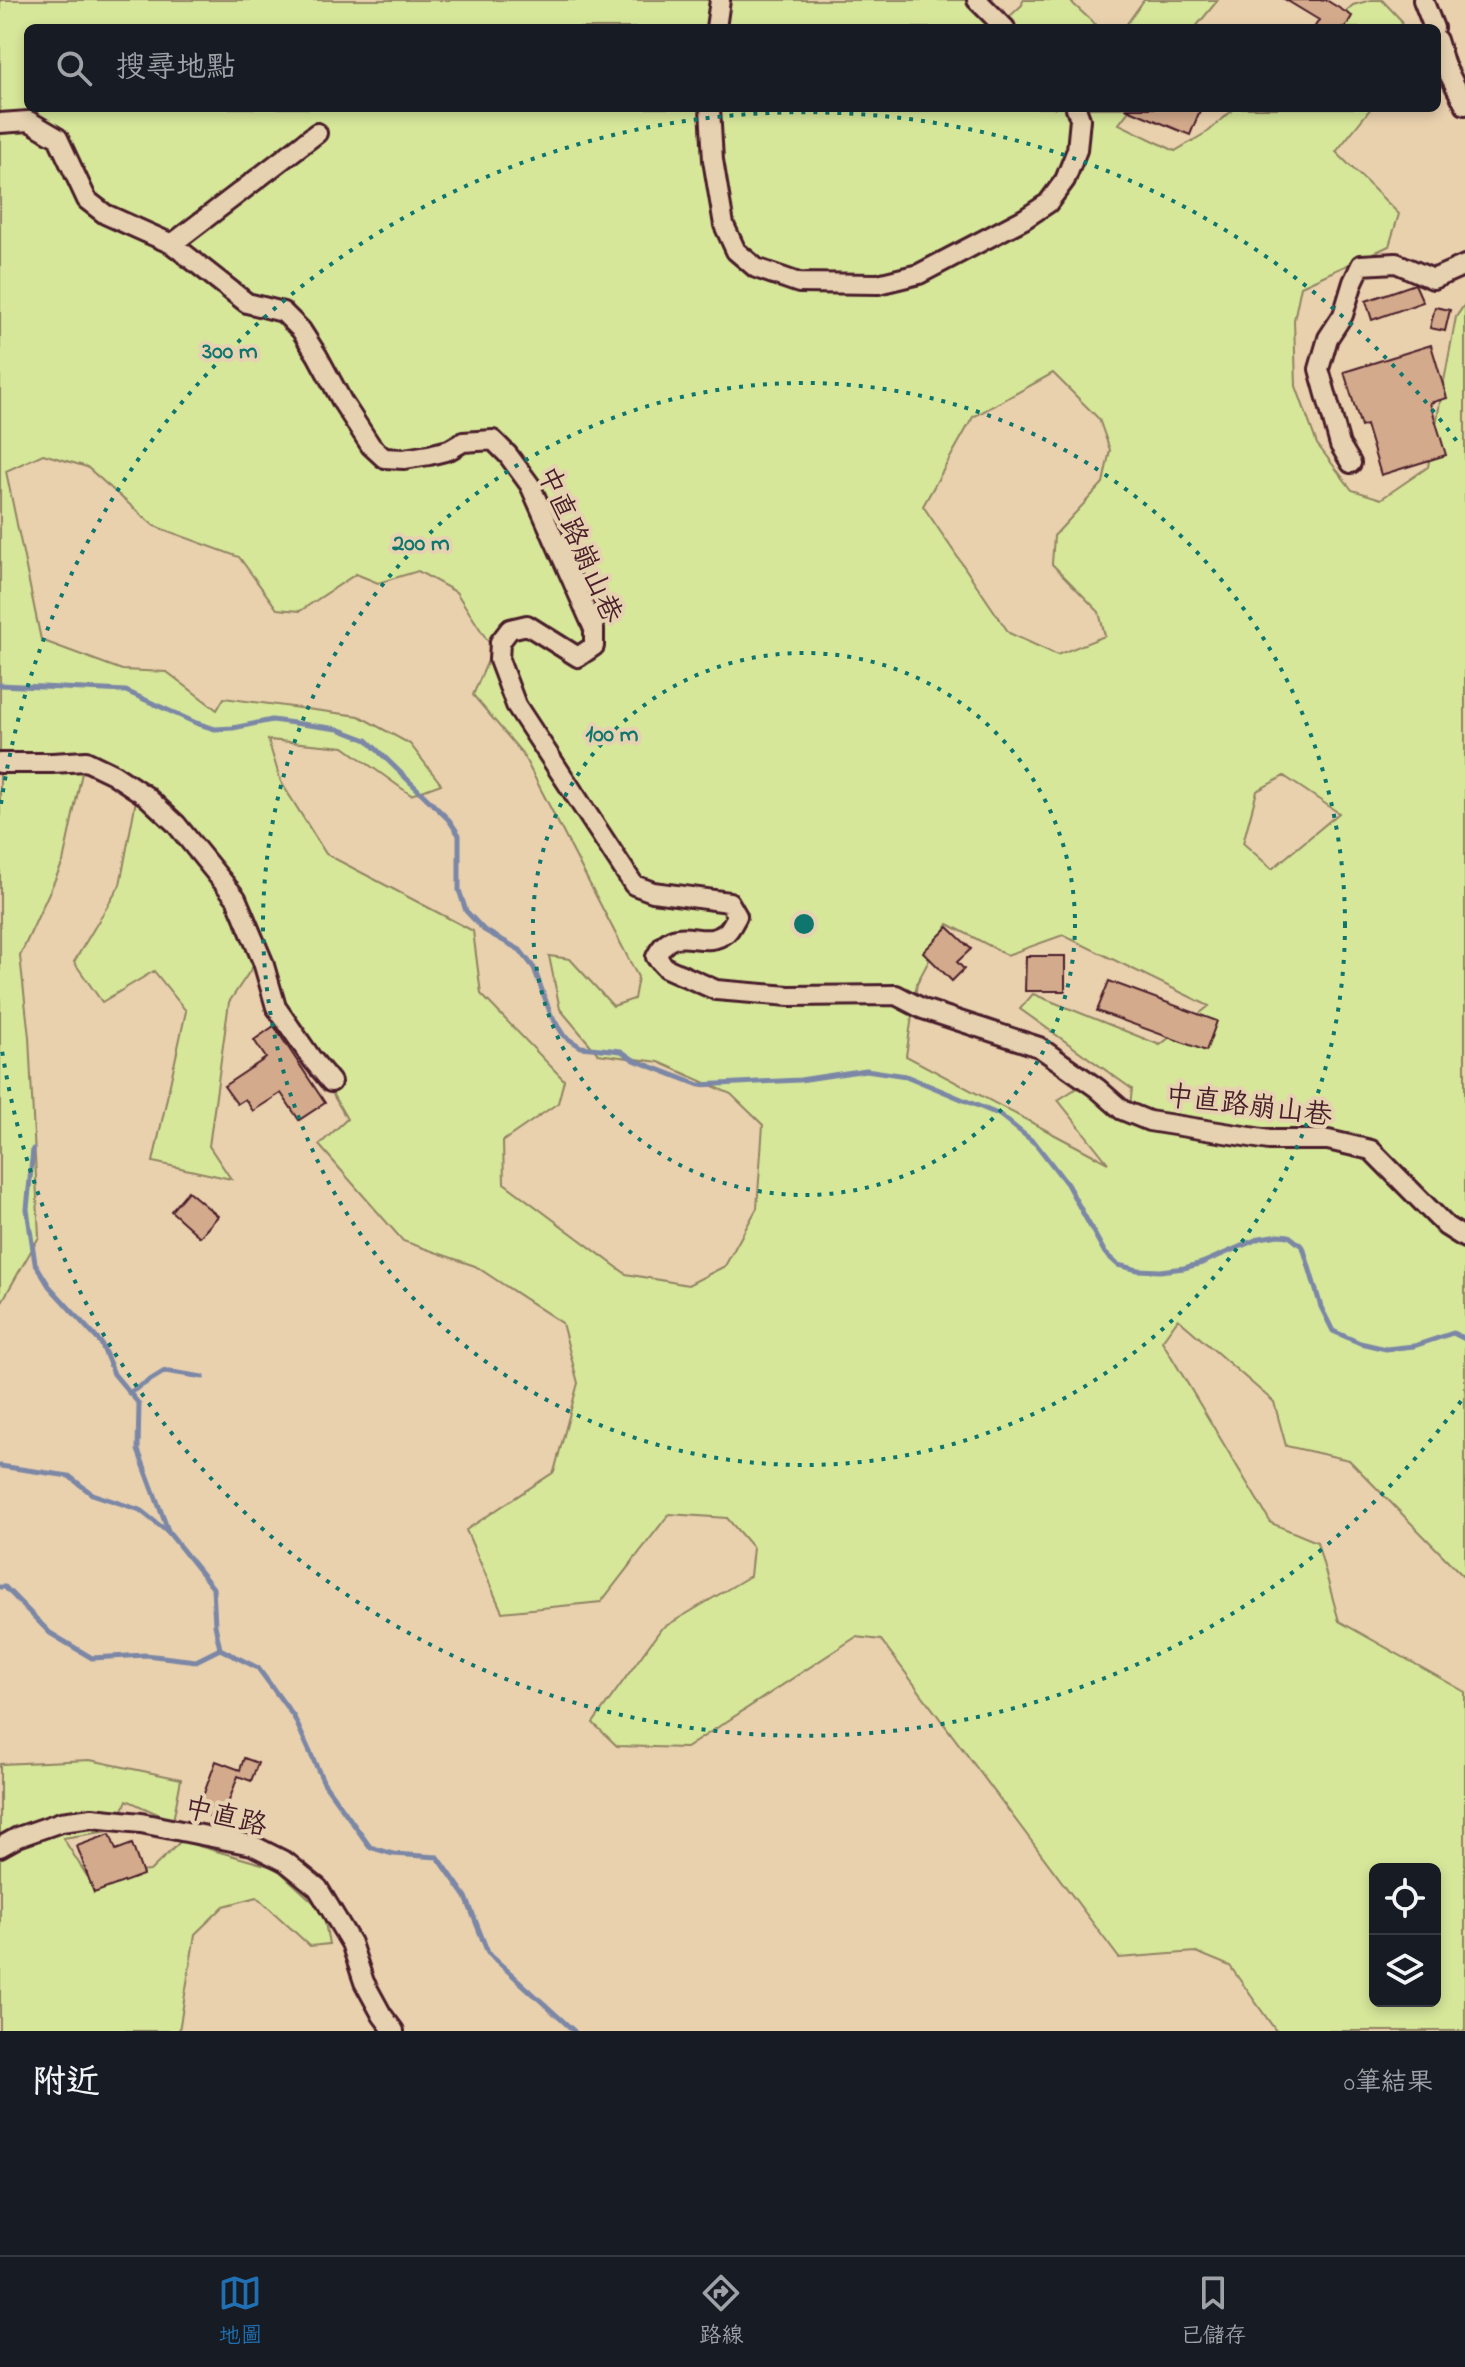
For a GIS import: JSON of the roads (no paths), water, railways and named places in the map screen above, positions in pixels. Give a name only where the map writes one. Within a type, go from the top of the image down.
[{"type":"street","points":[[717,24],[720,0]]},
{"type":"street","points":[[977,0],[1001,24]]},
{"type":"street","points":[[1423,0],[1432,24]]},
{"type":"street","points":[[1441,53],[1465,105]]},
{"type":"street","points":[[710,112],[713,160],[724,225],[736,251],[756,268],[799,283],[878,284],[919,274],[1024,219],[1048,203],[1065,180],[1077,150],[1080,119],[1077,112]]},
{"type":"street","name":"中直路崩山巷","points":[[0,123],[29,121],[58,138],[87,200],[105,214],[172,244],[247,303],[283,312],[301,330],[343,403],[371,446],[384,458],[429,455],[449,450],[463,442],[493,440],[530,485],[594,629],[594,646],[578,657],[527,625],[510,629],[500,642],[499,660],[516,705],[634,885],[653,892],[729,902],[737,916],[728,931],[714,939],[674,938],[662,944],[656,957],[666,968],[716,990],[789,996],[896,995],[923,1009],[1039,1047],[1097,1088],[1122,1110],[1149,1121],[1269,1140],[1328,1140],[1371,1150],[1446,1226],[1465,1238]]},
{"type":"street","points":[[172,244],[317,133]]},
{"type":"street","points":[[1351,463],[1340,445],[1319,369],[1328,338],[1343,315],[1361,265],[1396,263],[1433,279],[1465,265]]},
{"type":"street","points":[[0,763],[86,761],[146,796],[176,824],[236,898],[263,962],[276,1007],[331,1082]]},
{"type":"street","name":"中直路","points":[[0,1847],[18,1837],[61,1822],[92,1818],[141,1823],[252,1845],[286,1862],[318,1888],[351,1943],[364,1982],[394,2031]]},
{"type":"waterway","points":[[0,685],[126,691],[215,729],[272,720],[338,729],[367,740],[449,820],[459,835],[459,890],[466,911],[484,930],[520,950],[534,968],[551,1015],[564,1036],[581,1047],[621,1051],[634,1060],[699,1085],[800,1080],[866,1070],[906,1076],[1000,1115],[1036,1144],[1067,1184],[1105,1253],[1118,1265],[1138,1270],[1184,1268],[1260,1238],[1289,1236],[1303,1247],[1321,1307],[1333,1331],[1360,1343],[1386,1349],[1414,1346],[1453,1333],[1465,1339]]},
{"type":"waterway","points":[[33,1149],[27,1209],[35,1263],[49,1286],[101,1343],[114,1374],[139,1404],[138,1450],[169,1533]]},
{"type":"waterway","points":[[129,1393],[165,1371],[203,1377]]},
{"type":"waterway","points":[[0,1466],[69,1476],[92,1494],[140,1510],[169,1533],[213,1588],[220,1649]]},
{"type":"waterway","points":[[0,1587],[5,1587],[50,1633],[92,1658],[146,1655],[196,1661],[220,1649],[258,1668],[294,1717],[324,1783],[370,1847],[393,1854],[438,1857],[466,1897],[488,1953],[574,2031]]}]
